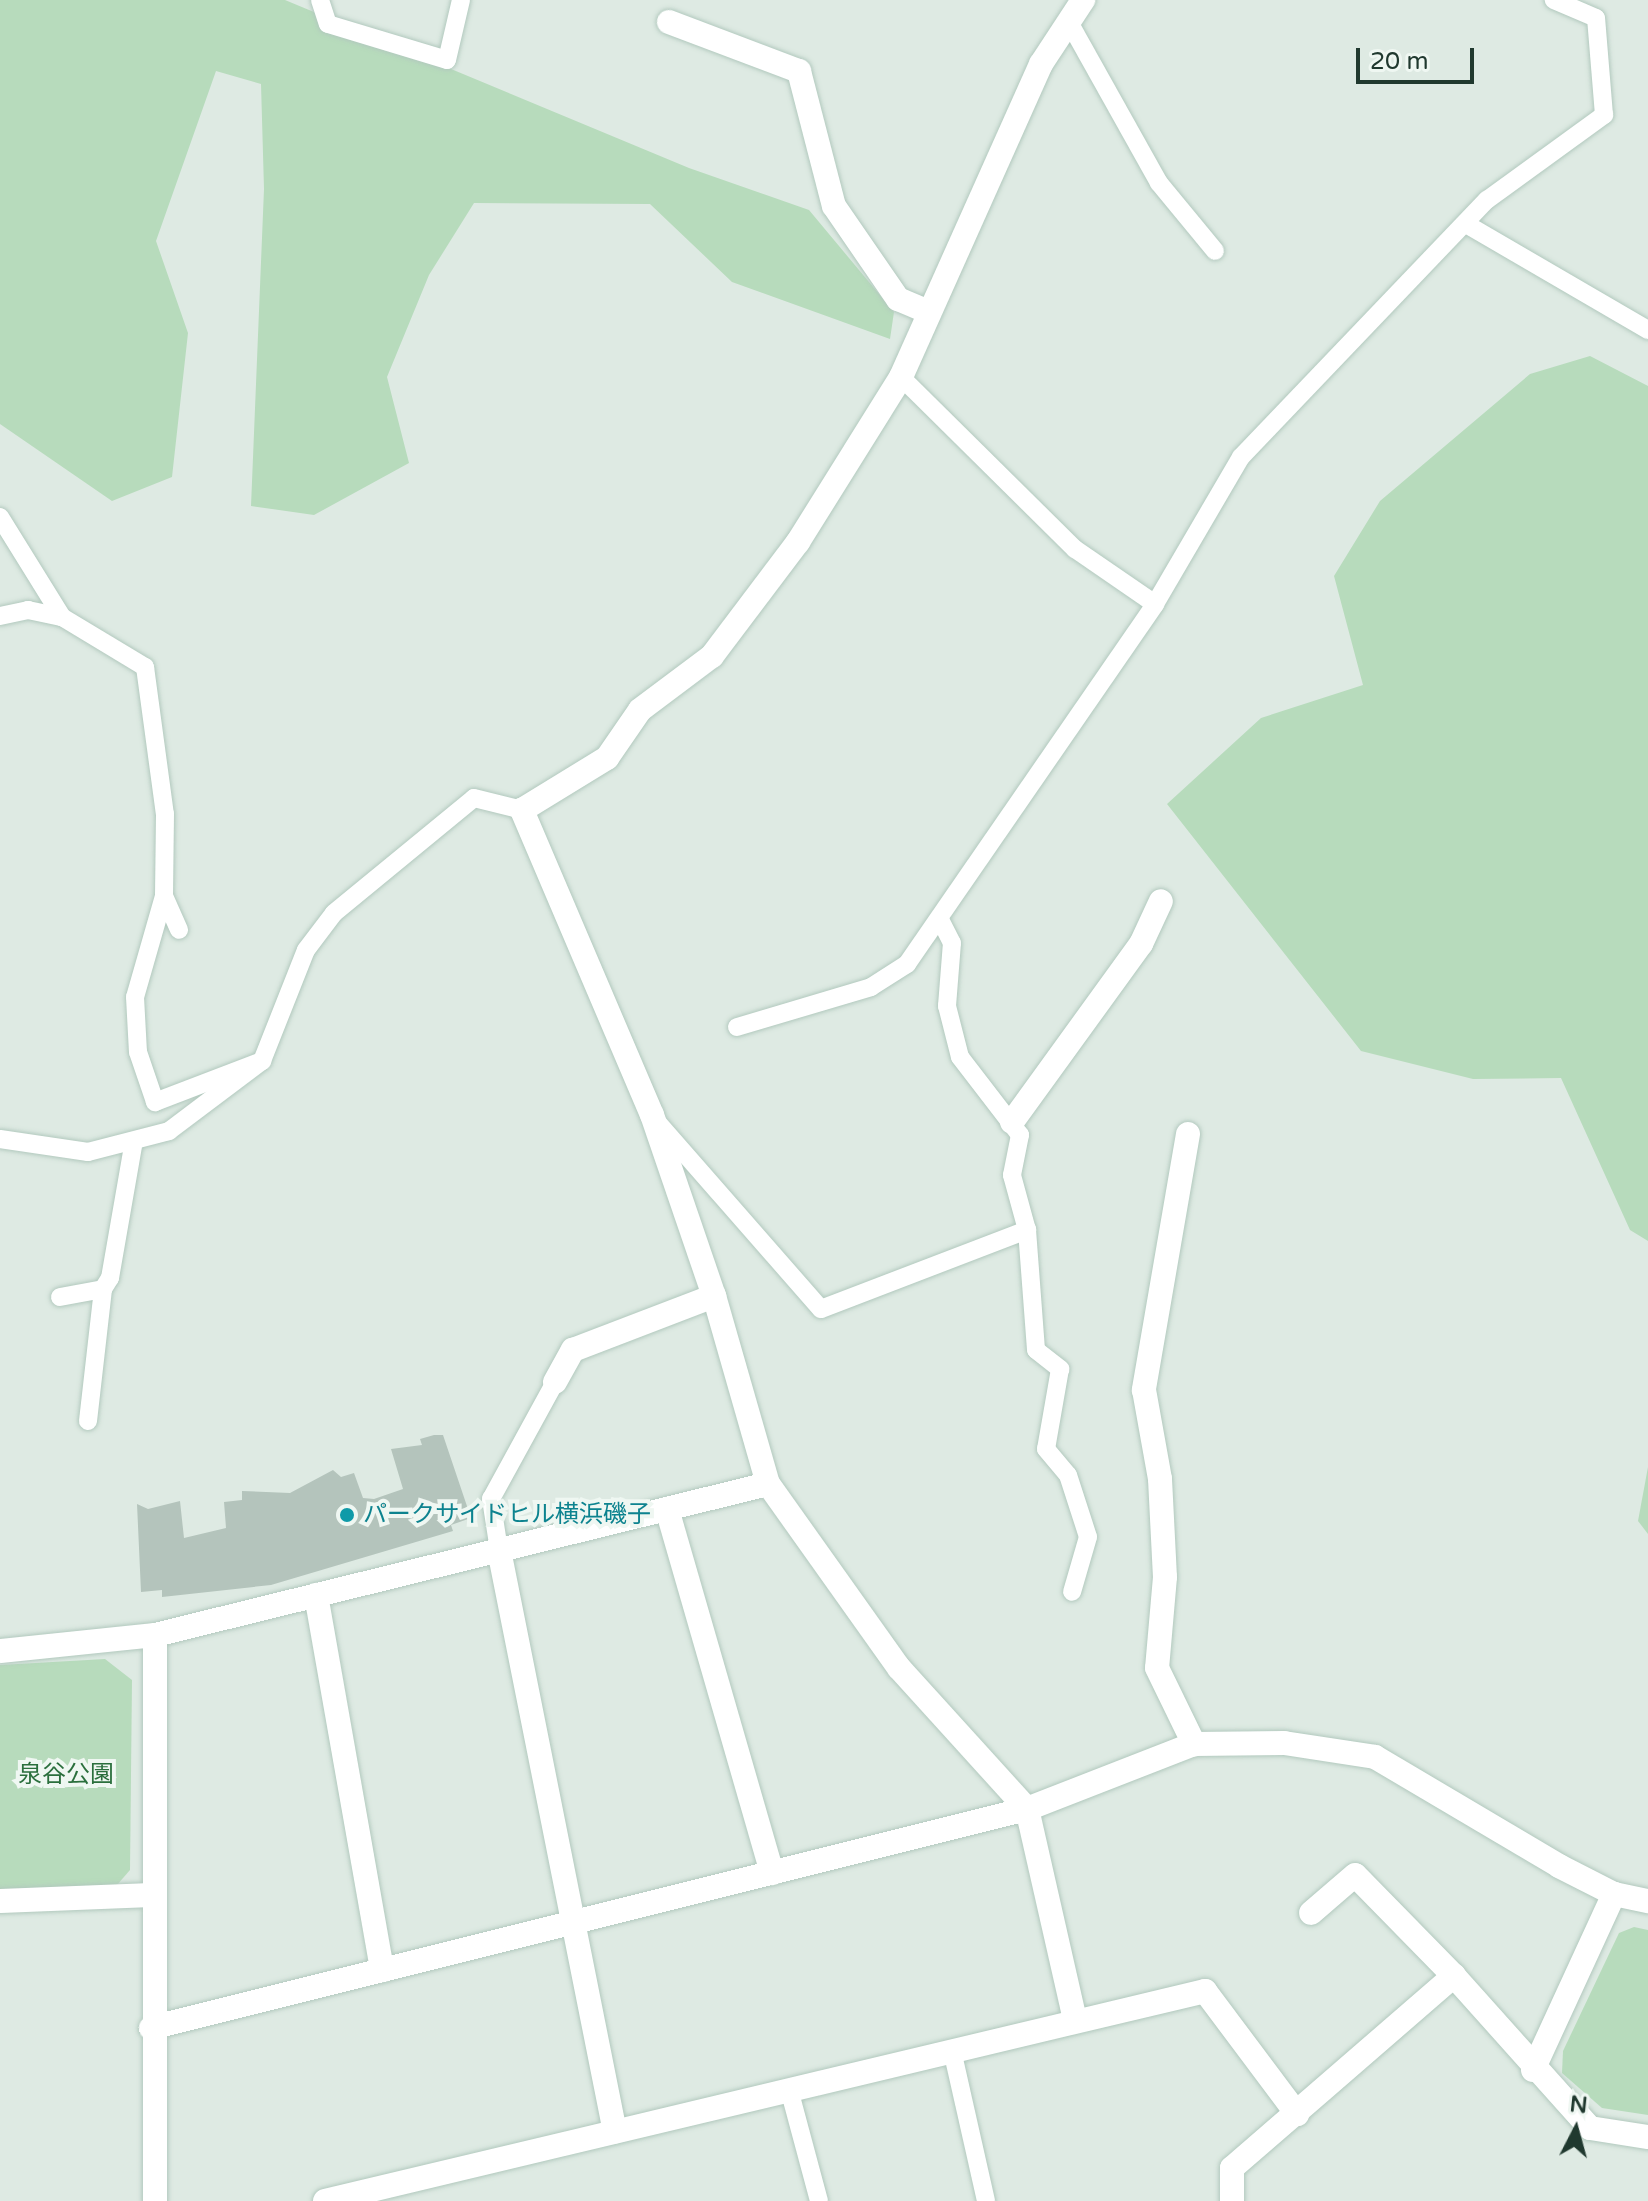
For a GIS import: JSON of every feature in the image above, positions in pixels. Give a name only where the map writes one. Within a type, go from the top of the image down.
[{"type":"street","points":[[1075,2020],[1027,1809],[899,1668],[768,1484],[714,1296],[652,1115],[522,810],[607,758],[640,710],[712,656],[798,542],[901,377],[1041,64],[1083,0]]},
{"type":"street","points":[[669,22],[799,71],[834,206],[898,299],[929,312]]},
{"type":"street","points":[[1012,1122],[1141,944],[1161,901]]},
{"type":"street","points":[[1188,1134],[1144,1390],[1164,1551],[1157,1668],[1194,1744]]},
{"type":"street","points":[[555,1382],[573,1350],[714,1296]]},
{"type":"street","points":[[0,1651],[155,1635],[768,1484]]},
{"type":"street","points":[[667,1509],[772,1873]]},
{"type":"street","points":[[499,1550],[615,2132]]},
{"type":"street","points":[[316,1595],[382,1970]]},
{"type":"street","points":[[155,1635],[151,2028],[155,2201]]},
{"type":"street","points":[[151,2028],[1027,1809],[1194,1744],[1284,1743],[1375,1757],[1614,1894],[1648,1901]]},
{"type":"street","points":[[1311,1913],[1355,1875],[1454,1976],[1533,2070],[1590,2128],[1648,2137]]},
{"type":"street","points":[[1533,2070],[1614,1894]]},
{"type":"street","points":[[0,1901],[152,1895]]},
{"type":"street","points":[[1232,2201],[1232,2168],[1454,1976]]},
{"type":"street","points":[[325,2201],[379,2194],[789,2089],[1205,1991],[1297,2114]]},
{"type":"lane","points":[[320,0],[328,24],[447,60],[461,0]]},
{"type":"lane","points":[[737,1027],[892,977],[941,921],[1038,767],[1155,604],[1241,457],[1466,224],[1604,115],[1596,18],[1554,0]]},
{"type":"lane","points":[[1069,22],[1159,183],[1215,251]]},
{"type":"lane","points":[[1466,224],[1648,330]]},
{"type":"lane","points":[[901,377],[1075,549],[1155,604]]},
{"type":"lane","points":[[0,517],[62,617]]},
{"type":"lane","points":[[0,616],[28,610],[62,617],[116,643],[145,667],[165,814],[164,896],[135,997],[138,1052],[155,1102],[262,1061]]},
{"type":"lane","points":[[0,1139],[88,1152],[133,1146],[169,1131],[262,1061],[306,950],[334,913],[474,798],[522,810]]},
{"type":"lane","points":[[164,896],[179,930]]},
{"type":"lane","points":[[941,921],[952,943],[947,1006],[960,1057],[1020,1135],[1012,1175],[1027,1230],[1036,1350],[1060,1369],[1046,1449],[1068,1475],[1088,1537],[1072,1592]]},
{"type":"lane","points":[[652,1115],[821,1309],[1027,1230]]},
{"type":"lane","points":[[88,1421],[103,1289],[133,1146]]},
{"type":"lane","points":[[60,1297],[103,1289]]},
{"type":"lane","points":[[499,1550],[491,1499],[555,1382]]},
{"type":"lane","points":[[952,2050],[986,2201]]},
{"type":"lane","points":[[789,2089],[819,2201]]},
{"type":"green space","points":[[0,0],[285,0],[689,168],[809,210],[894,312],[890,339],[732,282],[650,204],[474,203],[429,275],[387,377],[409,463],[314,515],[251,506],[264,189],[261,84],[216,71],[156,241],[188,333],[172,477],[112,501],[0,424]]},
{"type":"green space","points":[[1590,356],[1648,386],[1648,1241],[1630,1230],[1561,1078],[1473,1079],[1361,1051],[1167,804],[1261,718],[1363,685],[1334,576],[1380,501],[1530,374]]},
{"type":"green space","points":[[1648,1467],[1648,1534],[1638,1521]]},
{"type":"green space","name":"泉谷公園","points":[[105,1659],[132,1680],[130,1870],[117,1885],[0,1889],[0,1665]]},
{"type":"green space","points":[[1634,1927],[1648,1930],[1648,2115],[1602,2108],[1562,2073],[1563,2051],[1619,1933]]},
{"type":"building","name":"パークサイドヒル横浜磯子","points":[[443,1435],[471,1518],[451,1525],[453,1531],[271,1585],[162,1597],[162,1590],[141,1592],[137,1504],[148,1509],[180,1501],[184,1538],[226,1528],[224,1502],[242,1500],[242,1491],[290,1493],[333,1470],[341,1477],[354,1473],[363,1498],[374,1499],[403,1489],[391,1449],[422,1445],[420,1439]]},
{"type":"place","name":"パークサイドヒル横浜磯子","points":[[347,1515]]}]
